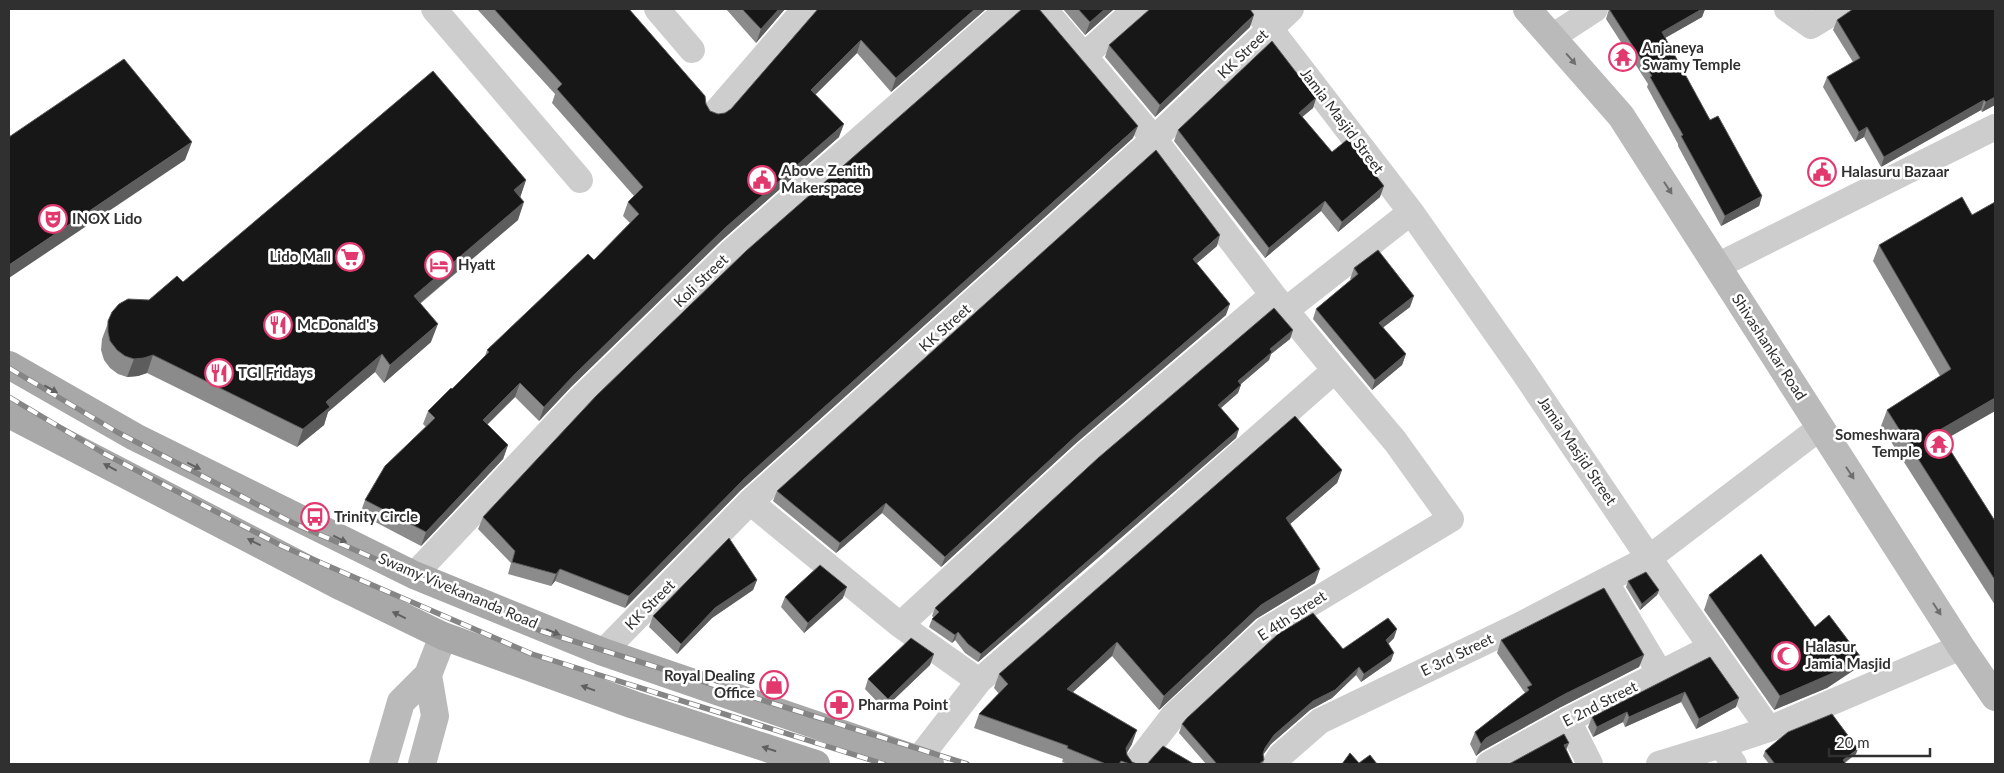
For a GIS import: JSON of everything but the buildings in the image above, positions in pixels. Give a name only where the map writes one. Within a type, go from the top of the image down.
[{"type":"main road","name":"Swamy Vivekananda Road","points":[[9,365],[136,437],[414,575],[603,652],[924,762]]},
{"type":"main road","points":[[9,414],[342,588],[443,636],[634,705],[816,764]]},
{"type":"street","points":[[434,9],[580,180]]},
{"type":"street","points":[[657,9],[692,50]]},
{"type":"street","points":[[715,113],[805,9]]},
{"type":"street","name":"Koli Street","points":[[414,575],[581,398],[731,252],[1008,9]]},
{"type":"street","points":[[924,762],[979,680],[1336,370],[1279,303],[1154,139],[1044,9]]},
{"type":"street","points":[[1084,56],[1136,9]]},
{"type":"street","name":"KK Street","points":[[603,652],[750,502],[1154,139],[1263,18],[1291,9]]},
{"type":"street","name":"Shivashankar Road","points":[[1527,9],[1621,116],[1961,647],[1995,697]]},
{"type":"street","points":[[1552,37],[1595,9]]},
{"type":"street","points":[[1787,9],[1810,26],[1839,9]]},
{"type":"street","name":"Jamia Masjid Street","points":[[1263,18],[1411,212],[1526,375],[1649,558],[1769,729]]},
{"type":"street","points":[[1717,266],[1995,127]]},
{"type":"street","points":[[900,625],[1085,454],[1279,303],[1411,212]]},
{"type":"street","name":"E 4th Street","points":[[1136,764],[1173,716],[1266,630],[1451,519],[1395,442],[1336,370]]},
{"type":"street","name":"E 3rd Street","points":[[1275,764],[1281,755],[1320,721],[1518,626],[1649,558],[1820,427]]},
{"type":"street","points":[[750,502],[900,625],[979,680]]},
{"type":"street","points":[[1605,581],[1660,673]]},
{"type":"street","points":[[383,764],[401,702],[428,675],[443,636]]},
{"type":"street","name":"E 2nd Street","points":[[1489,764],[1568,720],[1712,647]]},
{"type":"street","points":[[1659,764],[1727,755],[1769,729],[1961,647]]},
{"type":"street","points":[[422,764],[435,716],[428,675]]},
{"type":"street","points":[[401,702],[435,716]]},
{"type":"street","points":[[1568,720],[1590,764]]},
{"type":"railway","points":[[9,368],[117,432],[293,523],[541,631],[967,764]]},
{"type":"railway","points":[[9,397],[105,454],[282,546],[532,654],[884,764]]},
{"type":"place","name":"Anjaneya Swamy Temple","points":[[1623,57]]},
{"type":"place","name":"Halasuru Bazaar","points":[[1822,172]]},
{"type":"place","name":"Above Zenith Makerspace","points":[[762,180]]},
{"type":"place","name":"INOX Lido","points":[[53,219]]},
{"type":"place","name":"Lido Mall","points":[[350,257]]},
{"type":"place","name":"Hyatt","points":[[439,265]]},
{"type":"place","name":"McDonald's","points":[[278,325]]},
{"type":"place","name":"TGI Fridays","points":[[219,373]]},
{"type":"place","name":"Someshwara Temple","points":[[1939,444]]},
{"type":"place","name":"Trinity Circle","points":[[315,517]]},
{"type":"place","name":"Halasur Jamia Masjid","points":[[1786,656]]},
{"type":"place","name":"Royal Dealing Office","points":[[774,685]]},
{"type":"place","name":"Pharma Point","points":[[839,705]]}]
